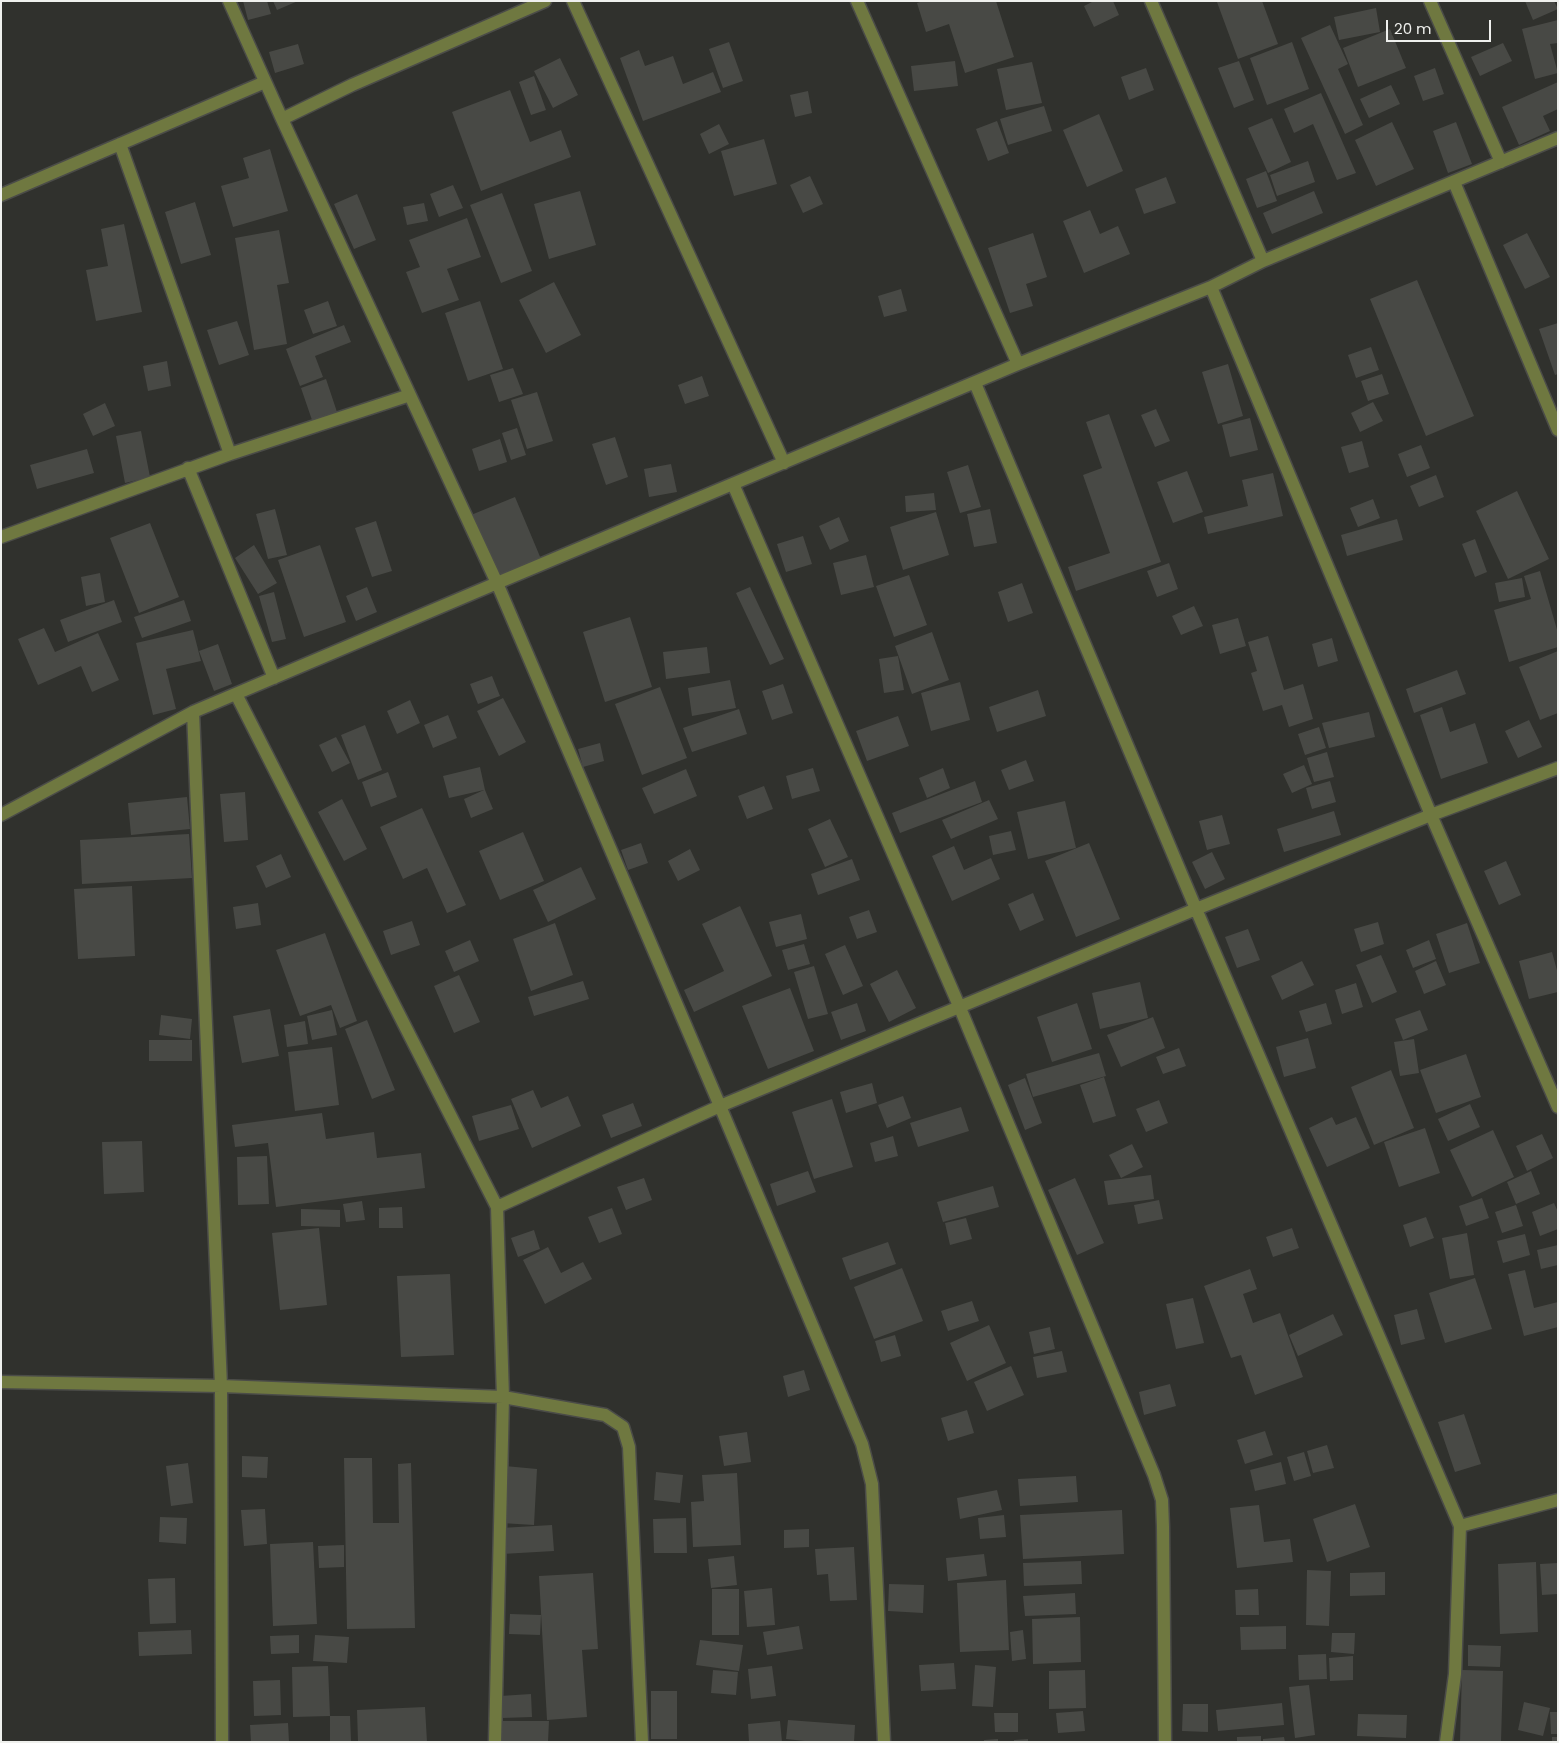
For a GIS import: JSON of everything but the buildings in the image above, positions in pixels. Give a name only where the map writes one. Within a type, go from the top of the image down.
[{"type":"street","points":[[229,1],[282,120],[497,583],[854,1426],[868,1464],[872,1484],[884,1742]]},
{"type":"street","points":[[282,120],[352,86],[545,1]]},
{"type":"street","points":[[573,1],[784,463]]},
{"type":"street","points":[[858,1],[1018,364]]},
{"type":"street","points":[[1151,1],[1263,262]]},
{"type":"street","points":[[1430,1],[1501,162]]},
{"type":"street","points":[[1,195],[265,82]]},
{"type":"street","points":[[1,815],[193,712],[1018,364],[1211,287],[1263,262],[1558,138]]},
{"type":"street","points":[[120,144],[230,454]]},
{"type":"street","points":[[1454,182],[1558,430]]},
{"type":"street","points":[[1211,287],[1431,815],[1558,1107]]},
{"type":"street","points":[[975,383],[1196,909],[1460,1526],[1455,1674],[1446,1742]]},
{"type":"street","points":[[1,538],[188,468],[410,395]]},
{"type":"street","points":[[188,468],[274,678]]},
{"type":"street","points":[[733,484],[960,1008],[1154,1475],[1162,1500],[1165,1742]]},
{"type":"street","points":[[236,694],[498,1206],[503,1397],[495,1742]]},
{"type":"street","points":[[193,712],[221,1386],[222,1742]]},
{"type":"street","points":[[498,1206],[720,1106],[1196,909],[1431,815],[1558,768]]},
{"type":"street","points":[[1,1382],[221,1386],[503,1397],[605,1415],[623,1427],[629,1447],[642,1742]]},
{"type":"street","points":[[1460,1526],[1558,1500]]}]
